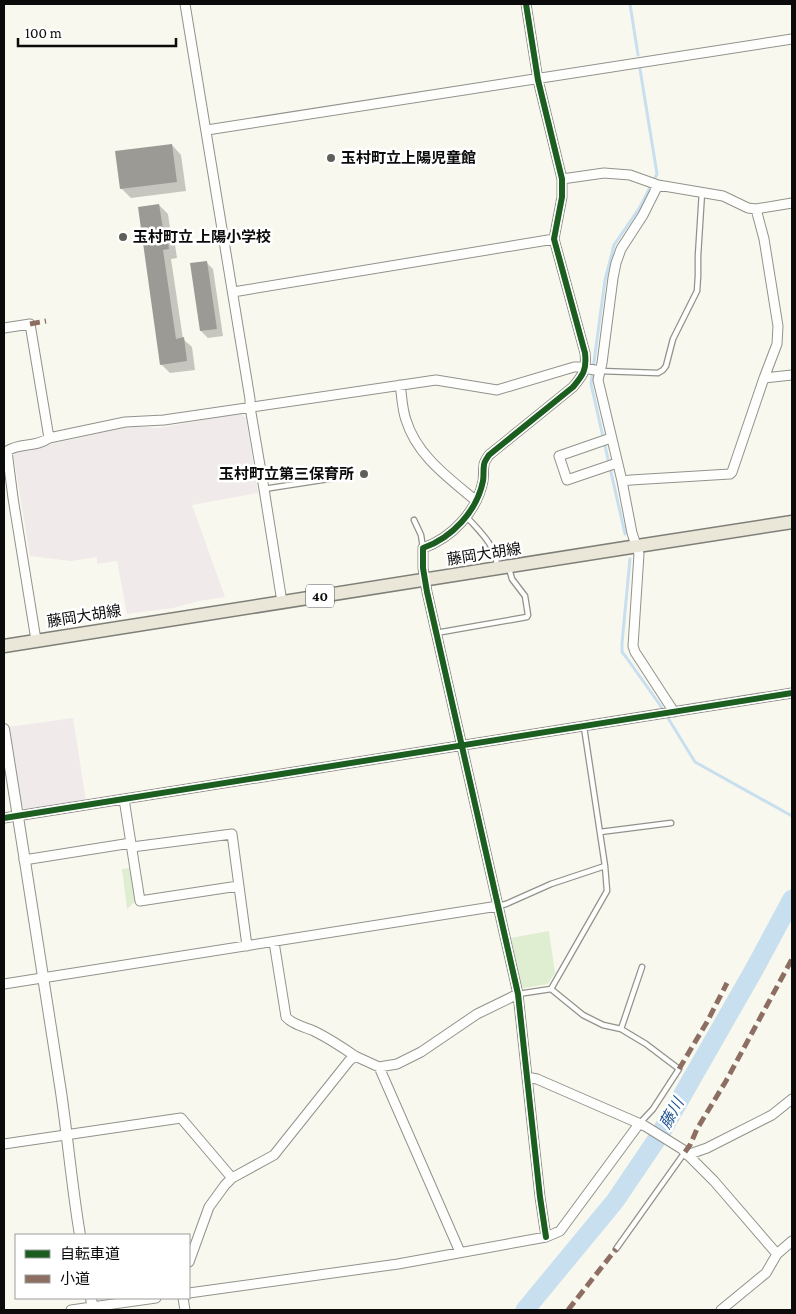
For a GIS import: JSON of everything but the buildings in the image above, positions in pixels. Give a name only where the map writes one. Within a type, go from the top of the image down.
[{"type":"main road","name":"藤岡大胡線","points":[[4,646],[792,522]]},
{"type":"street","points":[[186,4],[282,602]]},
{"type":"street","points":[[526,4],[538,80],[562,179],[562,197],[554,239],[585,353],[598,380],[612,464],[622,481],[632,533],[640,558],[633,646],[672,712]]},
{"type":"street","points":[[207,130],[792,39]]},
{"type":"street","points":[[562,179],[604,173],[630,175],[654,183],[724,196],[748,208],[792,203]]},
{"type":"street","points":[[546,1237],[518,994],[436,633],[423,568],[423,548],[436,542],[453,530],[466,516],[476,501],[484,479],[484,464],[489,455],[573,387],[580,378],[593,370],[616,263],[621,249],[643,215],[654,183]]},
{"type":"street","points":[[622,481],[730,474],[732,472],[764,378],[778,344],[778,326],[764,239],[756,208]]},
{"type":"street","points":[[233,292],[554,239]]},
{"type":"street","points":[[4,328],[30,324],[49,438]]},
{"type":"street","points":[[36,640],[9,498],[7,450],[12,447],[42,443],[49,438],[125,422],[164,420],[436,380],[496,390],[574,367],[580,366],[593,370]]},
{"type":"street","points":[[764,378],[792,375]]},
{"type":"street","points":[[400,385],[405,419],[412,435],[425,455],[476,501]]},
{"type":"street","points":[[607,440],[560,456],[567,480],[612,464]]},
{"type":"street","points":[[4,818],[792,693]]},
{"type":"street","points":[[4,729],[44,978],[80,1234]]},
{"type":"street","points":[[124,799],[140,901],[238,886]]},
{"type":"street","points":[[24,860],[232,834],[248,946]]},
{"type":"street","points":[[4,984],[498,906]]},
{"type":"street","points":[[274,942],[286,1017],[290,1022],[312,1030],[355,1056],[379,1067],[397,1064],[421,1052],[477,1014],[518,994]]},
{"type":"street","points":[[190,1259],[208,1207],[225,1185],[232,1178],[274,1154],[355,1056]]},
{"type":"street","points":[[379,1067],[460,1252]]},
{"type":"street","points":[[527,1077],[537,1078],[642,1125],[685,1152],[714,1181],[776,1254]]},
{"type":"street","points":[[685,1152],[707,1148],[772,1115],[792,1099]]},
{"type":"street","points":[[4,1144],[181,1118],[232,1178]]},
{"type":"street","points":[[190,1293],[398,1264],[546,1237],[560,1231],[642,1125]]},
{"type":"street","points":[[721,1310],[766,1273],[776,1254],[792,1241]]},
{"type":"street","points":[[70,1310],[92,1305],[147,1299]]},
{"type":"lane","points":[[593,370],[658,373],[666,366],[673,339],[697,291],[702,192]]},
{"type":"lane","points":[[264,489],[340,477]]},
{"type":"lane","points":[[436,633],[527,617],[528,615],[525,596],[503,567],[491,544],[466,516]]},
{"type":"lane","points":[[414,520],[421,535],[423,548]]},
{"type":"lane","points":[[550,989],[607,891],[584,726]]},
{"type":"lane","points":[[600,832],[671,823]]},
{"type":"lane","points":[[498,906],[551,884],[605,866]]},
{"type":"lane","points":[[621,1029],[642,967]]},
{"type":"lane","points":[[518,994],[550,989],[583,1015],[603,1025],[621,1029],[646,1044],[679,1069],[642,1125]]},
{"type":"lane","points":[[616,1249],[685,1152]]},
{"type":"shaded area","points":[[240,413],[246,418],[258,493],[192,505],[225,597],[173,608],[127,614],[117,561],[97,564],[97,557],[71,561],[30,556],[13,452],[134,426],[160,428]]},
{"type":"shaded area","points":[[73,718],[86,801],[30,811],[21,806],[9,727]]},
{"type":"green space","points":[[130,868],[136,901],[127,909],[122,869]]},
{"type":"green space","points":[[549,931],[555,973],[548,984],[524,988],[521,986],[511,938]]},
{"type":"waterway","points":[[630,4],[638,55]]},
{"type":"waterway","points":[[625,534],[591,384],[605,280],[614,245],[640,207],[657,174],[640,69]]},
{"type":"waterway","points":[[630,559],[622,652],[660,705],[695,762],[792,816]]},
{"type":"waterway","name":"藤川","points":[[525,1310],[615,1201],[659,1136],[755,968],[792,899]]},
{"type":"marked path","points":[[30,324],[46,321]]},
{"type":"marked path","points":[[685,1152],[792,959]]},
{"type":"marked path","points":[[679,1069],[707,1022],[727,983]]},
{"type":"marked path","points":[[568,1310],[616,1249]]},
{"type":"cycle path","points":[[526,4],[538,80],[562,179],[562,197],[554,239],[585,353],[585,368],[573,387],[489,455],[484,464],[483,481],[475,503],[462,522],[444,538],[423,548],[423,568],[518,994],[546,1237]]},
{"type":"cycle path","points":[[4,818],[792,693]]},
{"type":"place","name":"玉村町立上陽児童館","points":[[331,158]]},
{"type":"place","name":"玉村町立 上陽小学校","points":[[123,237]]},
{"type":"place","name":"玉村町立第三保育所","points":[[364,474]]}]
